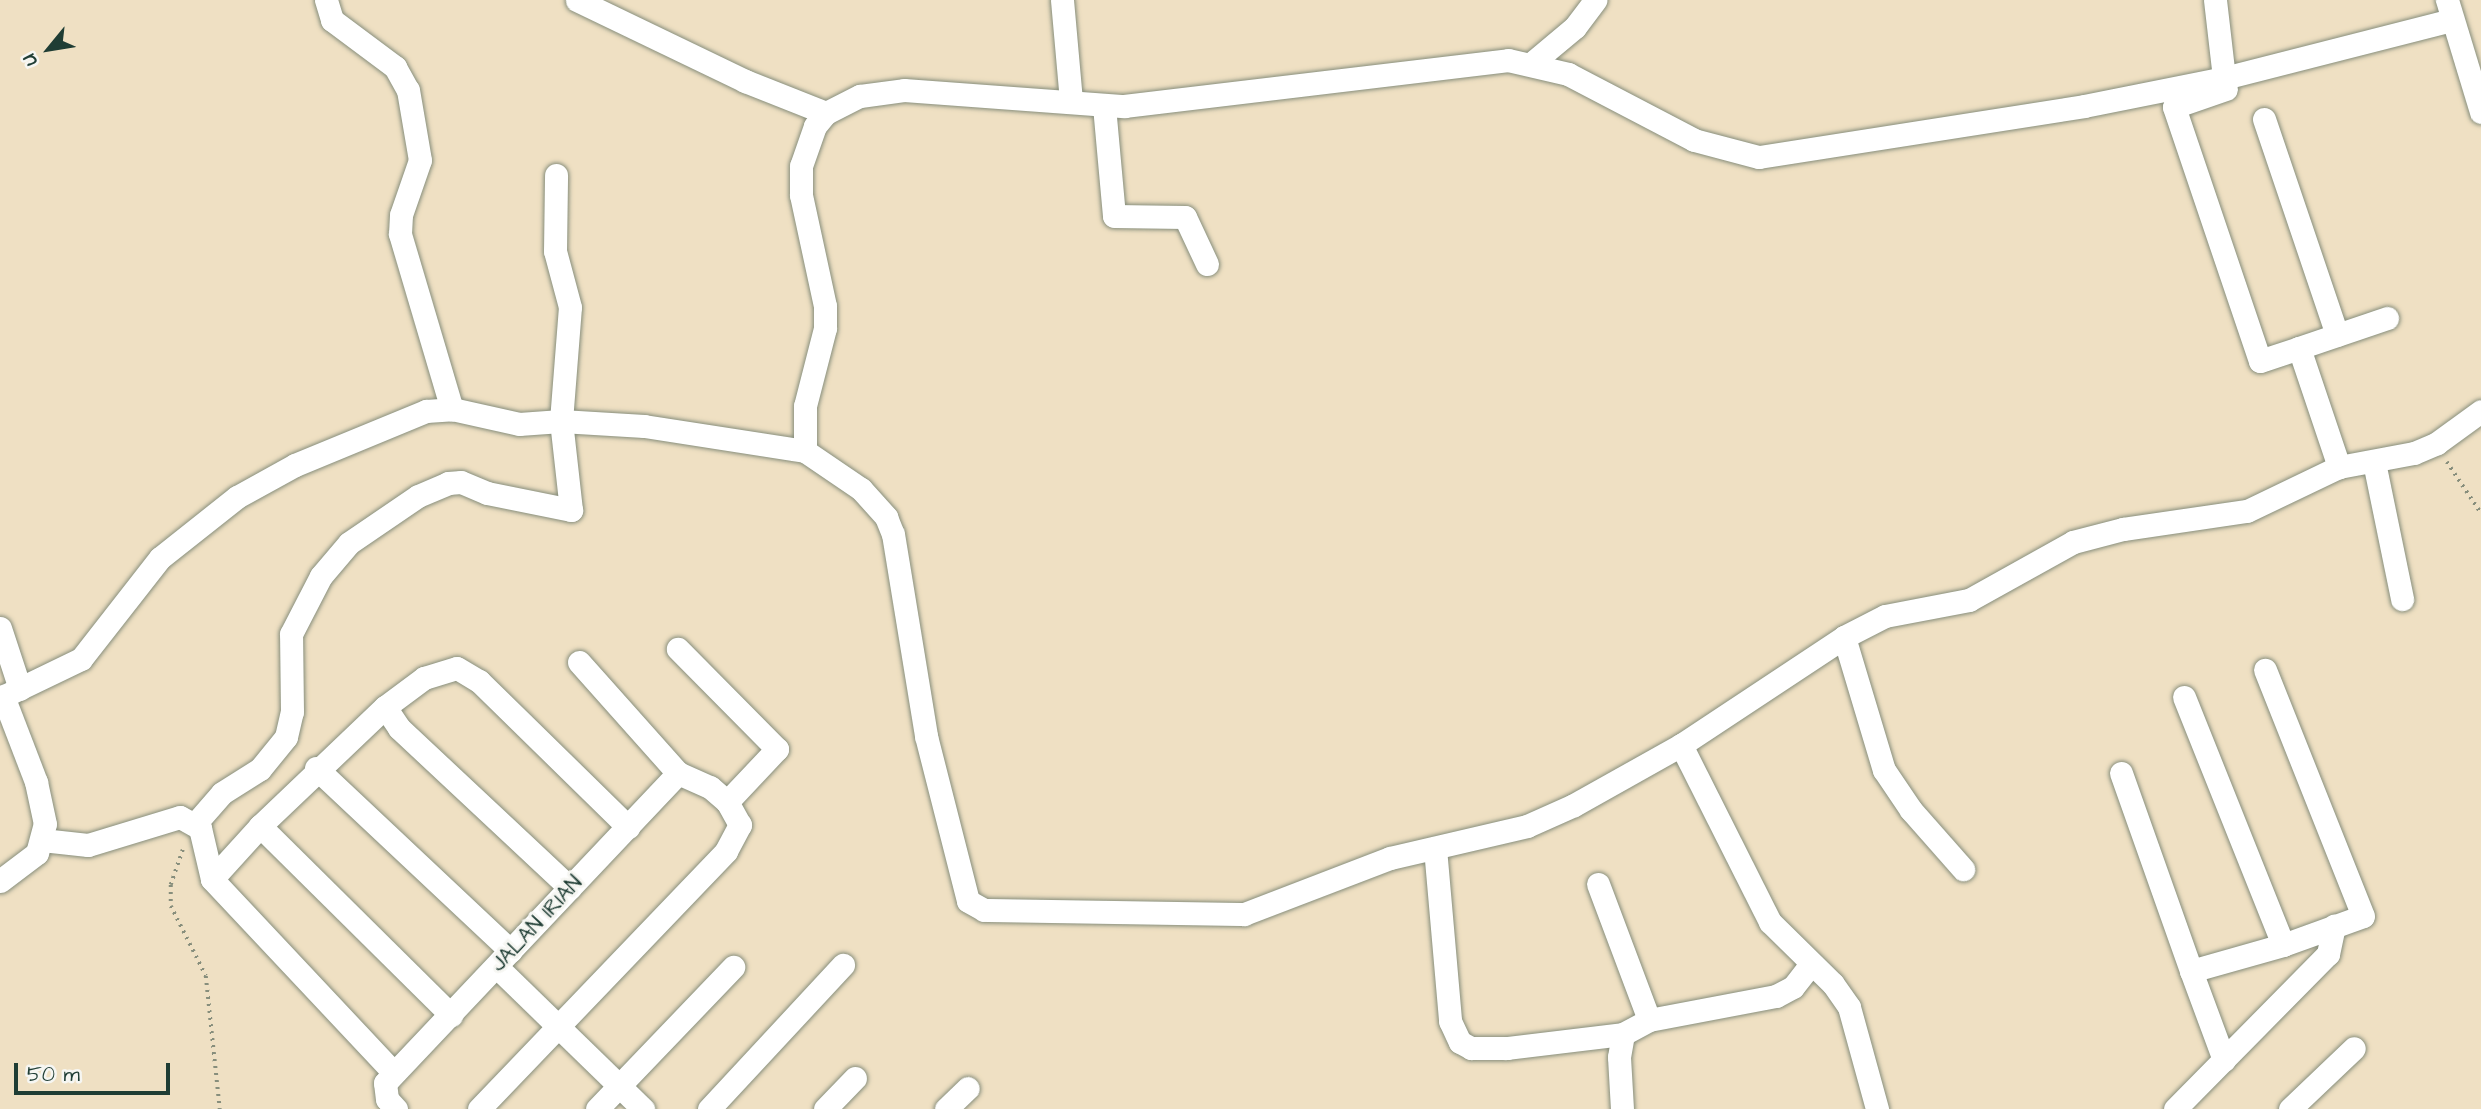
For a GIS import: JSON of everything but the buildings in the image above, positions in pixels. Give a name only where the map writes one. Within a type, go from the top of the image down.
[{"type":"street","points":[[326,0],[332,20],[395,68],[408,90],[420,160],[401,215],[400,234],[452,409]]},
{"type":"street","points":[[577,0],[745,81],[826,113]]},
{"type":"street","points":[[1062,0],[1072,100]]},
{"type":"street","points":[[1532,63],[1575,27],[1595,0]]},
{"type":"street","points":[[2215,0],[2225,83]]},
{"type":"street","points":[[2387,318],[2260,361],[2174,107],[2225,83],[2450,10],[2481,112]]},
{"type":"street","points":[[805,451],[805,406],[825,328],[825,306],[801,195],[801,166],[806,147],[826,113],[860,96],[904,90],[1072,100],[1104,106],[1487,60],[1532,63],[1577,78],[1694,140],[1759,157],[2225,83]]},
{"type":"street","points":[[1104,106],[1114,216],[1185,217],[1207,264]]},
{"type":"street","points":[[2264,119],[2337,335]]},
{"type":"street","points":[[195,824],[222,793],[260,769],[280,747],[292,712],[291,634],[321,576],[349,543],[418,496],[448,483],[461,482],[487,494],[571,510],[561,421],[570,307],[555,251],[556,175]]},
{"type":"street","points":[[2299,348],[2339,467]]},
{"type":"street","points":[[8,694],[81,659],[160,558],[237,497],[295,465],[426,411],[452,409],[509,423],[561,421],[688,431],[805,451],[861,489],[886,517],[893,534],[926,736],[962,892],[975,908],[1244,914],[1390,858],[1527,826],[1574,806],[1681,744],[1844,637],[1892,613],[1937,609],[1969,600],[2073,542],[2123,529],[2247,511],[2339,467],[2374,462],[2437,443],[2481,411]]},
{"type":"street","points":[[2374,462],[2402,599]]},
{"type":"street","points":[[0,628],[8,694],[43,806],[42,840],[37,853],[0,881]]},
{"type":"street","points":[[1844,637],[1884,770],[1911,810],[1963,869]]},
{"type":"street","points":[[678,649],[777,748],[727,802]]},
{"type":"street","points":[[479,1109],[560,1028],[737,837],[740,825],[727,802],[710,787],[678,773],[579,662]]},
{"type":"street","points":[[219,888],[260,826],[316,768],[385,707],[424,678],[457,668],[468,671],[628,827]]},
{"type":"street","points":[[2191,971],[2283,945],[2362,916],[2265,670]]},
{"type":"street","points":[[2184,697],[2283,945]]},
{"type":"street","points":[[385,707],[399,728],[570,888]]},
{"type":"street","points":[[1681,744],[1770,922],[1849,1007],[1877,1109]]},
{"type":"street","points":[[316,768],[504,959],[560,1028],[643,1109]]},
{"type":"street","name":"JALAN IRIAN","points":[[394,1073],[678,773]]},
{"type":"street","points":[[2121,773],[2224,1060]]},
{"type":"street","points":[[42,840],[88,845],[158,821],[180,817],[195,824],[204,838],[219,888],[394,1073],[384,1090],[396,1109]]},
{"type":"street","points":[[260,826],[451,1015]]},
{"type":"street","points":[[1435,848],[1450,1021],[1460,1042],[1471,1048],[1507,1048],[1623,1034],[1649,1020],[1776,996],[1793,987],[1811,964]]},
{"type":"street","points":[[1598,884],[1649,1020]]},
{"type":"street","points":[[2175,1109],[2328,954],[2334,926]]},
{"type":"street","points":[[709,1109],[842,965]]},
{"type":"street","points":[[597,1109],[733,967]]},
{"type":"street","points":[[1622,1109],[1619,1057],[1623,1034]]},
{"type":"street","points":[[2290,1109],[2354,1048]]},
{"type":"street","points":[[825,1109],[855,1078]]},
{"type":"street","points":[[946,1109],[968,1088]]},
{"type":"path","points":[[2437,443],[2481,513]]},
{"type":"path","points":[[195,824],[175,868],[170,897],[206,976],[220,1109]]}]
